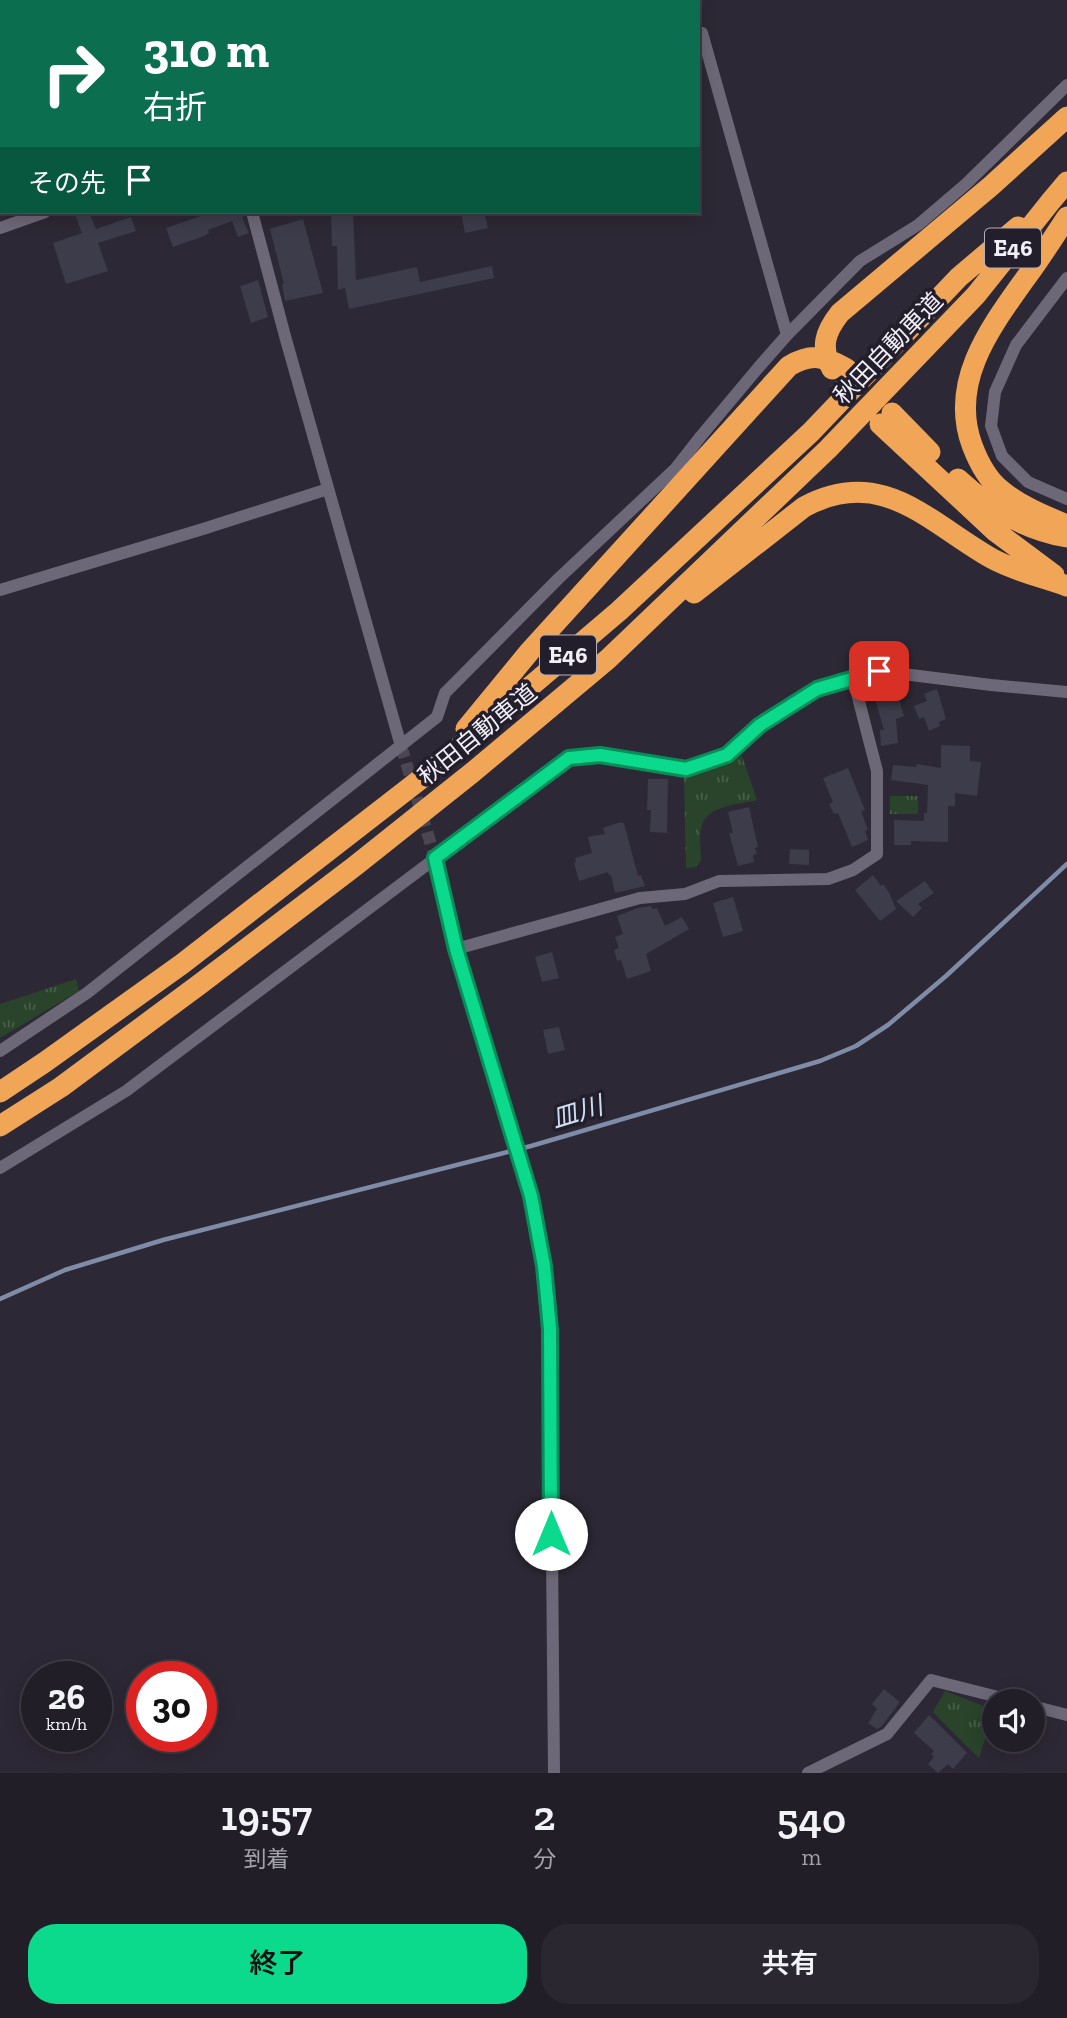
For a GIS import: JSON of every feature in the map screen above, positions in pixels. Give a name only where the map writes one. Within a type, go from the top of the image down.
[{"type":"highway","points":[[826,358],[825,340],[830,325],[840,313],[991,186],[1067,117]]},
{"type":"highway","name":"秋田自動車道","points":[[0,1126],[61,1087],[344,875],[608,659],[828,449],[976,295],[1067,183]]},
{"type":"highway","name":"秋田自動車道","points":[[0,1092],[182,964],[431,771],[620,611],[811,432],[959,277],[1051,201]]},
{"type":"highway","points":[[1067,217],[993,324],[981,346],[971,368],[965,405],[965,418],[977,458],[1000,490],[1023,505],[1067,526]]},
{"type":"highway","points":[[431,771],[530,651],[789,366],[802,358],[826,358],[843,374]]},
{"type":"highway","points":[[1067,537],[1030,527],[989,505],[886,418],[995,531],[1067,585]]},
{"type":"highway","points":[[608,659],[804,507],[837,494],[879,494],[900,501],[920,511],[991,558],[1067,585]]},
{"type":"street","points":[[700,34],[788,335]]},
{"type":"street","points":[[0,1051],[87,993],[437,717],[445,693],[558,579],[676,468],[788,335],[860,261],[918,225],[967,184],[1067,85]]},
{"type":"street","points":[[0,228],[35,214]]},
{"type":"street","points":[[252,214],[401,746]]},
{"type":"street","points":[[1067,278],[1016,345],[995,392],[991,426],[1002,456],[1028,482],[1067,499]]},
{"type":"street","points":[[0,590],[328,489]]},
{"type":"street","points":[[0,1168],[125,1091],[569,758],[600,755],[686,769],[727,755],[760,725],[817,689],[879,671],[1067,692]]},
{"type":"street","points":[[456,949],[640,898],[685,894],[719,881],[828,878],[853,870],[877,854],[877,771],[853,678]]},
{"type":"street","points":[[435,858],[456,949],[531,1196],[544,1266],[550,1329],[554,1773]]},
{"type":"street","points":[[808,1773],[887,1734],[931,1680],[982,1693]]},
{"type":"street","points":[[1045,1709],[1067,1715]]},
{"type":"green space","points":[[742,756],[757,800],[724,807],[709,815],[701,828],[701,861],[695,867],[686,868],[684,778]]},
{"type":"green space","points":[[890,796],[918,796],[918,814],[890,814]]},
{"type":"green space","points":[[76,979],[79,991],[0,1038],[0,1004]]},
{"type":"green space","points":[[945,1691],[982,1705],[982,1748],[979,1758],[933,1712]]},
{"type":"building","points":[[75,214],[90,214],[96,229],[131,217],[136,231],[98,243],[108,271],[66,284],[53,243],[82,233]]},
{"type":"building","points":[[207,214],[244,214],[242,217],[249,233],[238,237],[232,221],[208,230],[209,233],[204,236],[173,247],[166,228]]},
{"type":"building","points":[[331,214],[353,214],[356,280],[417,267],[420,282],[492,266],[494,278],[349,309],[345,288],[338,290],[337,246],[332,246]]},
{"type":"building","points":[[461,214],[484,214],[488,228],[465,233]]},
{"type":"building","points":[[303,219],[323,293],[285,301],[284,284],[270,229]]},
{"type":"building","points":[[258,280],[268,317],[251,323],[240,286]]},
{"type":"building","points":[[894,682],[904,716],[896,719],[898,743],[881,746],[880,730],[884,730],[872,689]]},
{"type":"building","points":[[937,689],[946,719],[939,722],[940,726],[929,731],[924,717],[919,719],[914,706],[927,701],[924,694]]},
{"type":"building","points":[[941,745],[970,746],[970,761],[981,762],[977,796],[955,793],[955,806],[948,806],[948,842],[911,841],[911,845],[894,845],[894,820],[924,821],[928,785],[891,780],[893,765],[916,767],[917,764],[941,768]]},
{"type":"building","points":[[848,768],[865,810],[861,811],[868,830],[865,830],[868,840],[852,847],[838,813],[834,814],[829,804],[833,802],[823,778]]},
{"type":"building","points":[[648,779],[668,779],[667,833],[650,832],[651,810],[647,810]]},
{"type":"building","points":[[749,807],[758,847],[755,848],[757,854],[753,855],[754,862],[738,866],[729,833],[733,833],[728,812]]},
{"type":"building","points":[[624,823],[638,876],[641,875],[645,886],[615,893],[608,872],[579,881],[575,858],[592,853],[588,837],[605,834],[603,828]]},
{"type":"building","points":[[790,849],[809,850],[809,865],[789,864]]},
{"type":"building","points":[[873,875],[889,892],[896,909],[880,921],[855,890]]},
{"type":"building","points":[[925,881],[934,893],[918,904],[922,908],[913,917],[896,901]]},
{"type":"building","points":[[733,897],[743,931],[723,937],[713,903]]},
{"type":"building","points":[[651,906],[652,909],[657,908],[665,926],[682,917],[689,929],[646,954],[651,971],[627,979],[621,960],[617,961],[614,950],[619,948],[615,937],[623,934],[617,916]]},
{"type":"building","points":[[552,952],[559,978],[542,982],[535,957]]},
{"type":"building","points":[[559,1027],[565,1050],[548,1054],[543,1030]]},
{"type":"building","points":[[884,1689],[900,1702],[877,1729],[868,1723],[877,1709],[872,1704]]},
{"type":"building","points":[[929,1715],[967,1753],[953,1769],[948,1764],[938,1773],[928,1764],[934,1757],[931,1754],[934,1751],[914,1733]]},
{"type":"waterway","name":"皿川","points":[[0,1299],[65,1270],[163,1240],[531,1146],[820,1061],[856,1046],[888,1025],[946,976],[1067,864]]},
{"type":"tunnel","points":[[838,379],[879,422]]},
{"type":"tunnel","points":[[401,746],[435,858]]},
{"type":"route","points":[[551,1534],[550,1329],[544,1266],[531,1196],[456,949],[435,858],[569,758],[600,755],[686,769],[727,755],[760,725],[817,689],[879,671]]}]
